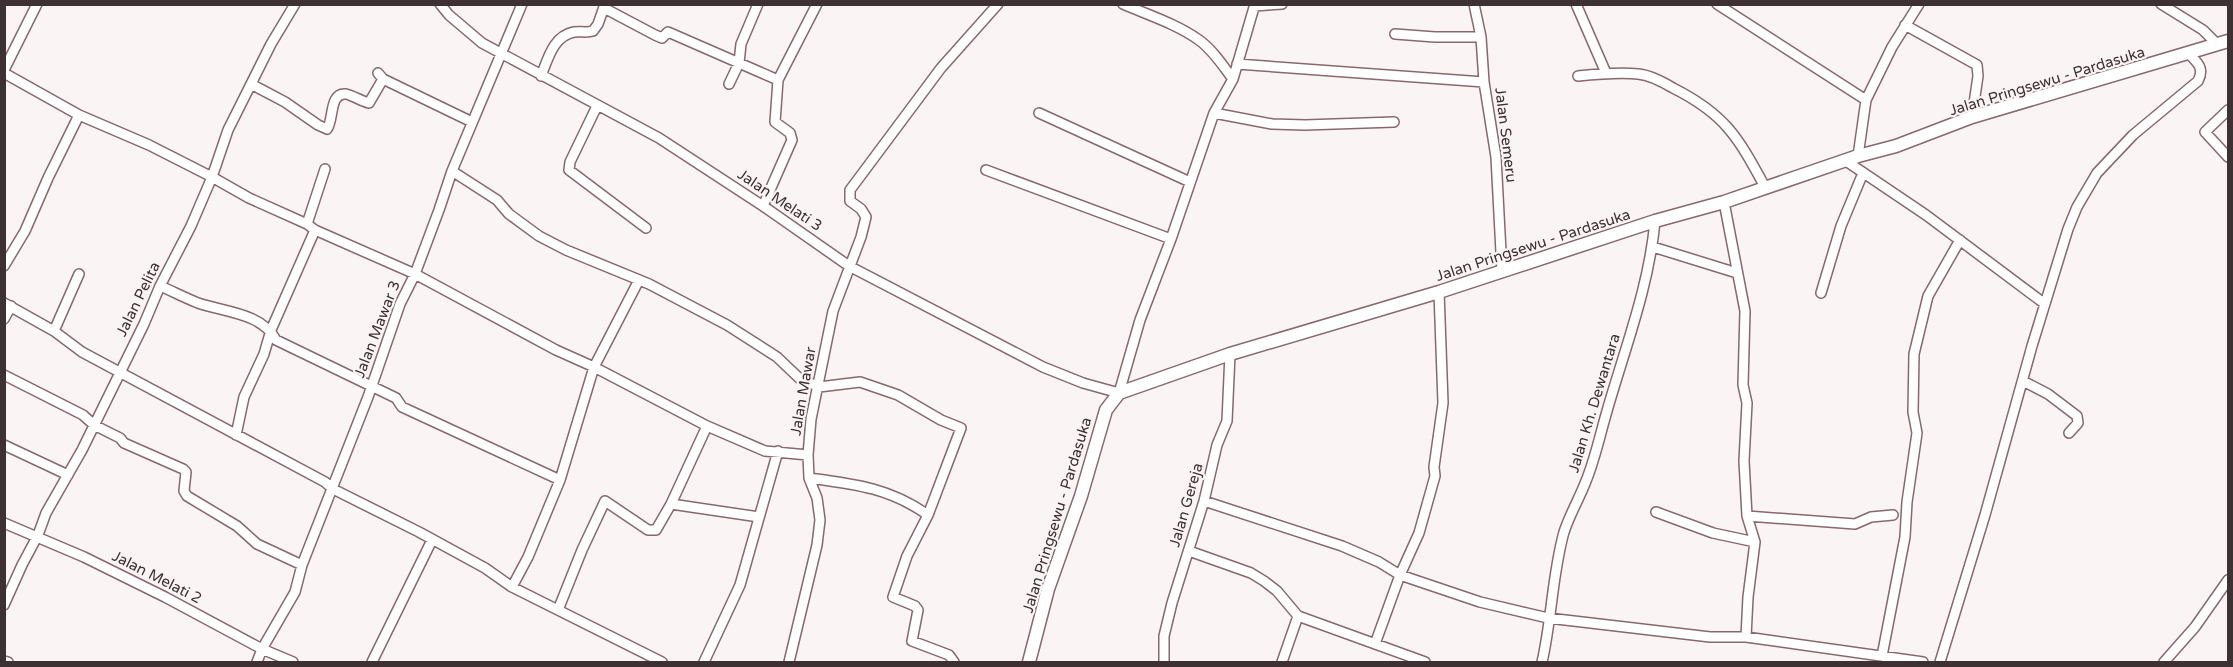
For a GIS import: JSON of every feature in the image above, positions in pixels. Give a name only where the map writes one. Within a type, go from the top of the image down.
[{"type":"main road","name":"Jalan Pringsewu - Pardasuka","points":[[1029,663],[1048,589],[1081,496],[1106,410],[1119,393],[1230,354],[1439,292],[1655,221],[1724,202],[1852,158],[1896,146],[1972,117],[2223,43]]},
{"type":"street","name":"Jalan Pelita","points":[[4,605],[38,536],[46,513],[109,397],[160,286],[191,226],[212,177],[228,130],[271,44],[295,4]]},
{"type":"street","name":"Jalan Melati 3","points":[[440,4],[449,15],[482,43],[597,106],[633,122],[675,147],[849,266],[1043,367],[1083,383],[1119,393]]},
{"type":"street","points":[[449,15],[454,4]]},
{"type":"street","name":"Jalan Mawar 3","points":[[257,663],[262,649],[295,592],[302,566],[333,489],[400,304],[415,274],[452,171],[522,4]]},
{"type":"street","points":[[729,84],[739,63],[741,44],[758,4]]},
{"type":"street","points":[[763,206],[792,140],[790,133],[774,122],[778,80],[817,4]]},
{"type":"street","name":"Jalan Mawar","points":[[789,663],[817,546],[820,520],[817,498],[809,478],[811,419],[833,311],[861,237],[866,217],[861,209],[850,201],[850,190],[941,68],[998,4]]},
{"type":"street","points":[[1123,4],[1199,39],[1233,79]]},
{"type":"street","points":[[1119,393],[1140,320],[1171,239],[1214,113],[1233,79],[1255,5],[1281,4]]},
{"type":"street","name":"Jalan Semeru","points":[[1474,4],[1481,37],[1484,82],[1496,157],[1502,271]]},
{"type":"street","points":[[1576,4],[1606,73]]},
{"type":"street","points":[[1717,4],[1866,100]]},
{"type":"street","points":[[1919,4],[1879,70],[1866,100],[1852,158],[1863,173],[1926,215],[2045,304]]},
{"type":"street","points":[[2161,4],[2223,43]]},
{"type":"street","points":[[35,5],[4,72],[79,116],[122,132],[249,198],[415,274],[556,350],[594,367],[706,426],[765,451],[808,455]]},
{"type":"street","points":[[541,76],[554,45],[561,38],[574,32],[593,31],[604,6],[662,38],[668,32],[778,80]]},
{"type":"street","points":[[1905,25],[1977,65],[1978,76],[1972,117]]},
{"type":"street","points":[[1395,34],[1481,37]]},
{"type":"street","points":[[1940,663],[2068,229],[2085,191],[2097,173],[2133,135],[2198,81],[2201,66],[2188,53]]},
{"type":"street","points":[[1237,64],[1484,82]]},
{"type":"street","points":[[1578,76],[1606,73],[1641,74],[1694,98],[1723,120],[1742,144],[1766,187]]},
{"type":"street","points":[[252,84],[285,102],[324,129],[329,127],[334,99],[346,94],[369,103],[380,76],[472,122]]},
{"type":"street","points":[[597,106],[570,162],[569,170],[646,228]]},
{"type":"street","points":[[2229,110],[2205,132],[2229,157]]},
{"type":"street","points":[[1040,113],[1190,182]]},
{"type":"street","points":[[1214,113],[1272,124],[1394,122]]},
{"type":"street","points":[[4,266],[25,231],[79,116]]},
{"type":"street","points":[[236,435],[244,397],[264,354],[311,227],[325,169]]},
{"type":"street","points":[[986,170],[1171,239]]},
{"type":"street","points":[[452,171],[497,200],[509,214],[539,236],[566,250],[639,280],[727,324],[777,357],[799,378],[819,387],[860,382],[898,395],[941,420],[961,428],[928,515],[907,556],[893,597],[915,606],[918,610],[912,640],[949,655],[954,663]]},
{"type":"street","points":[[1821,293],[1841,226],[1863,173]]},
{"type":"street","points":[[1724,202],[1745,311],[1743,385],[1747,403],[1744,461],[1747,516],[1755,542],[1746,637]]},
{"type":"street","name":"Jalan Kh. Dewantara","points":[[1542,663],[1564,533],[1569,516],[1586,482],[1599,443],[1638,310],[1653,247],[1655,221]]},
{"type":"street","points":[[1882,656],[1905,537],[1907,502],[1917,433],[1913,412],[1914,354],[1928,296],[1960,240]]},
{"type":"street","points":[[1653,247],[1737,273]]},
{"type":"street","points":[[54,331],[79,274]]},
{"type":"street","points":[[512,587],[528,557],[560,480],[594,367],[639,280]]},
{"type":"street","points":[[160,286],[199,303],[253,319],[271,330],[276,340],[286,346],[397,399],[399,405],[405,409],[560,480]]},
{"type":"street","points":[[1375,644],[1400,575],[1419,533],[1435,476],[1434,467],[1443,403],[1439,292]]},
{"type":"street","points":[[4,318],[8,305],[54,331],[82,352],[325,482],[333,489],[485,568],[512,587],[662,663]]},
{"type":"street","name":"Jalan Gereja","points":[[1164,663],[1164,636],[1182,567],[1204,501],[1217,445],[1227,421],[1230,354]]},
{"type":"street","points":[[4,375],[83,415],[94,425],[120,438],[124,443],[183,470],[186,472],[184,491],[187,496],[237,526],[257,544],[302,566]]},
{"type":"street","points":[[2023,381],[2048,394],[2077,416],[2078,423],[2070,433]]},
{"type":"street","points":[[558,610],[605,501],[648,530],[656,530],[671,504],[706,426]]},
{"type":"street","points":[[4,445],[68,475]]},
{"type":"street","points":[[704,663],[740,585],[778,451]]},
{"type":"street","points":[[809,478],[882,490],[914,505],[928,515]]},
{"type":"street","points":[[1204,501],[1342,546],[1379,562],[1400,575],[1480,602],[1548,618],[1710,637],[1746,637],[1848,658],[1882,656],[1923,663]]},
{"type":"street","points":[[671,504],[759,517]]},
{"type":"street","points":[[1656,512],[1713,533],[1755,542]]},
{"type":"street","points":[[1747,516],[1855,524],[1871,517],[1893,515]]},
{"type":"street","name":"Jalan Melati 2","points":[[4,523],[38,536],[165,597],[293,663]]},
{"type":"street","points":[[372,663],[432,540]]},
{"type":"street","points":[[1189,550],[1251,573],[1277,591],[1298,616],[1422,662]]},
{"type":"street","points":[[2164,663],[2195,627],[2229,580]]},
{"type":"street","points":[[1282,663],[1298,616]]}]
